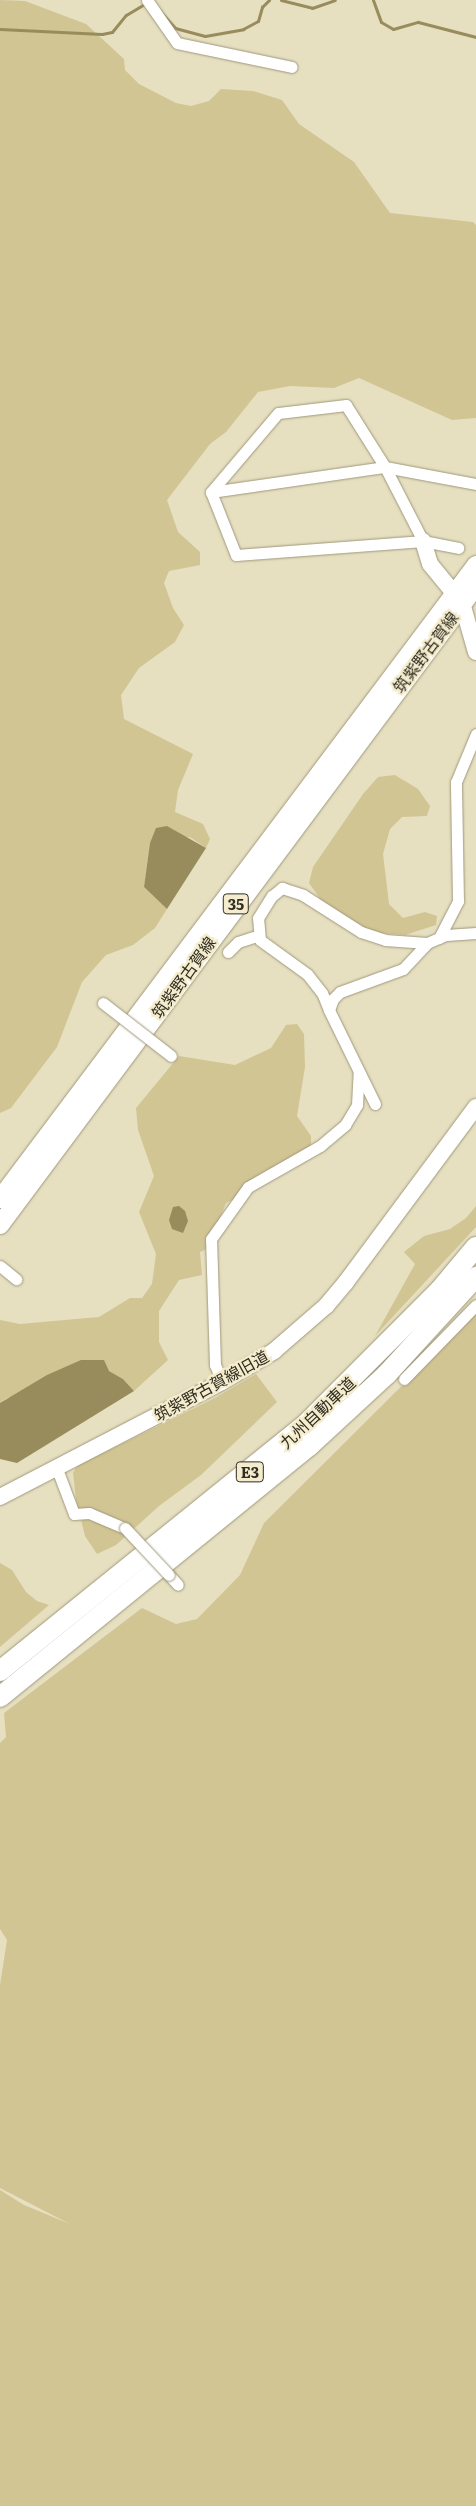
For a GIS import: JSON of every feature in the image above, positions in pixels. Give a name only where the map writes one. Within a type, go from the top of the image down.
[{"type":"highway","name":"九州自動車道","points":[[0,1671],[305,1425],[440,1290],[476,1246]]},
{"type":"highway","name":"九州自動車道","points":[[0,1697],[309,1446],[387,1374],[476,1277]]},
{"type":"main road","name":"筑紫野古賀線","points":[[0,1225],[458,598],[476,565]]},
{"type":"main road","name":"筑紫野古賀線","points":[[0,1199],[458,598],[476,586]]},
{"type":"street","points":[[147,1],[177,43],[292,68]]},
{"type":"street","points":[[211,492],[278,413],[346,405],[385,467],[423,541],[430,564],[458,598],[476,652]]},
{"type":"street","points":[[211,492],[385,467],[476,484]]},
{"type":"street","points":[[211,492],[236,555],[423,541],[458,548]]},
{"type":"street","points":[[439,938],[458,901],[456,782],[476,734]]},
{"type":"street","points":[[375,1104],[322,993],[307,974],[260,940],[258,918],[272,896],[282,888],[303,894],[339,921],[361,932],[385,940],[410,939],[428,943]]},
{"type":"street","points":[[329,1010],[333,999],[340,992],[403,969],[428,943],[439,938],[476,933]]},
{"type":"street","points":[[228,952],[238,942],[259,935]]},
{"type":"street","points":[[103,1003],[172,1056]]},
{"type":"street","points":[[222,1382],[215,1365],[211,1239],[248,1187],[320,1146],[345,1125],[357,1105],[359,1072]]},
{"type":"street","name":"筑紫野古賀線旧道","points":[[0,1496],[57,1469],[222,1382],[274,1351],[326,1306],[476,1108]]},
{"type":"street","points":[[0,1266],[16,1279]]},
{"type":"street","points":[[404,1379],[476,1305]]},
{"type":"street","points":[[57,1469],[74,1514],[89,1513],[125,1528],[178,1585]]},
{"type":"shaded area","points":[[0,0],[25,1],[86,24],[124,59],[125,70],[139,84],[176,103],[191,106],[209,101],[221,89],[253,91],[282,100],[299,124],[354,162],[390,213],[473,222],[476,225],[476,418],[452,420],[359,378],[334,388],[290,386],[258,392],[226,432],[210,444],[167,500],[178,532],[200,552],[200,565],[169,571],[164,583],[173,608],[184,625],[175,642],[139,668],[121,695],[124,719],[193,754],[178,790],[175,812],[203,824],[210,839],[206,848],[190,837],[150,843],[144,887],[167,909],[155,928],[133,945],[106,955],[82,982],[57,1047],[11,1108],[0,1113]]},
{"type":"shaded area","points":[[395,775],[418,789],[430,806],[427,816],[402,817],[390,829],[383,854],[389,904],[403,918],[425,912],[437,916],[436,925],[405,935],[381,933],[345,921],[323,903],[309,883],[313,867],[363,794],[378,777]]},
{"type":"shaded area","points":[[167,826],[206,848],[167,909],[144,887],[150,843],[156,828]]},
{"type":"shaded area","points":[[297,1024],[304,1034],[305,1067],[297,1116],[311,1136],[311,1151],[255,1189],[226,1203],[218,1223],[216,1245],[200,1252],[202,1275],[179,1280],[159,1311],[159,1342],[168,1360],[134,1391],[123,1379],[109,1371],[7,1398],[0,1403],[0,1320],[20,1324],[99,1317],[130,1298],[142,1298],[152,1284],[156,1254],[139,1212],[154,1176],[138,1130],[136,1108],[179,1056],[235,1065],[271,1048],[286,1025]]},
{"type":"shaded area","points":[[179,1206],[185,1211],[188,1221],[183,1233],[172,1229],[169,1220],[173,1207]]},
{"type":"shaded area","points":[[476,1206],[476,1227],[375,1336],[415,1264],[404,1252],[424,1236],[450,1229],[466,1218]]},
{"type":"shaded area","points":[[476,1312],[476,2506],[0,2506],[0,2190],[24,2205],[70,2224],[0,2188],[0,1985],[7,1940],[0,1929],[0,1743],[6,1737],[4,1713],[142,1608],[176,1624],[197,1619],[240,1575],[264,1523]]},
{"type":"shaded area","points":[[81,1360],[104,1360],[109,1371],[123,1379],[134,1391],[17,1463],[0,1459],[0,1403],[47,1375]]},
{"type":"shaded area","points":[[256,1374],[277,1402],[201,1475],[159,1506],[116,1545],[97,1554],[85,1536],[76,1499],[73,1473],[77,1466],[215,1398]]},
{"type":"shaded area","points":[[0,1563],[12,1570],[26,1592],[37,1601],[49,1605],[0,1647]]},
{"type":"waterway","points":[[159,10],[175,28],[205,36],[243,29],[258,21],[262,7],[269,0]]},
{"type":"waterway","points":[[281,0],[312,8],[335,0]]},
{"type":"waterway","points":[[373,0],[381,22],[393,29],[418,22],[476,37]]},
{"type":"waterway","points":[[0,29],[102,34],[112,32],[126,15],[144,4]]}]
